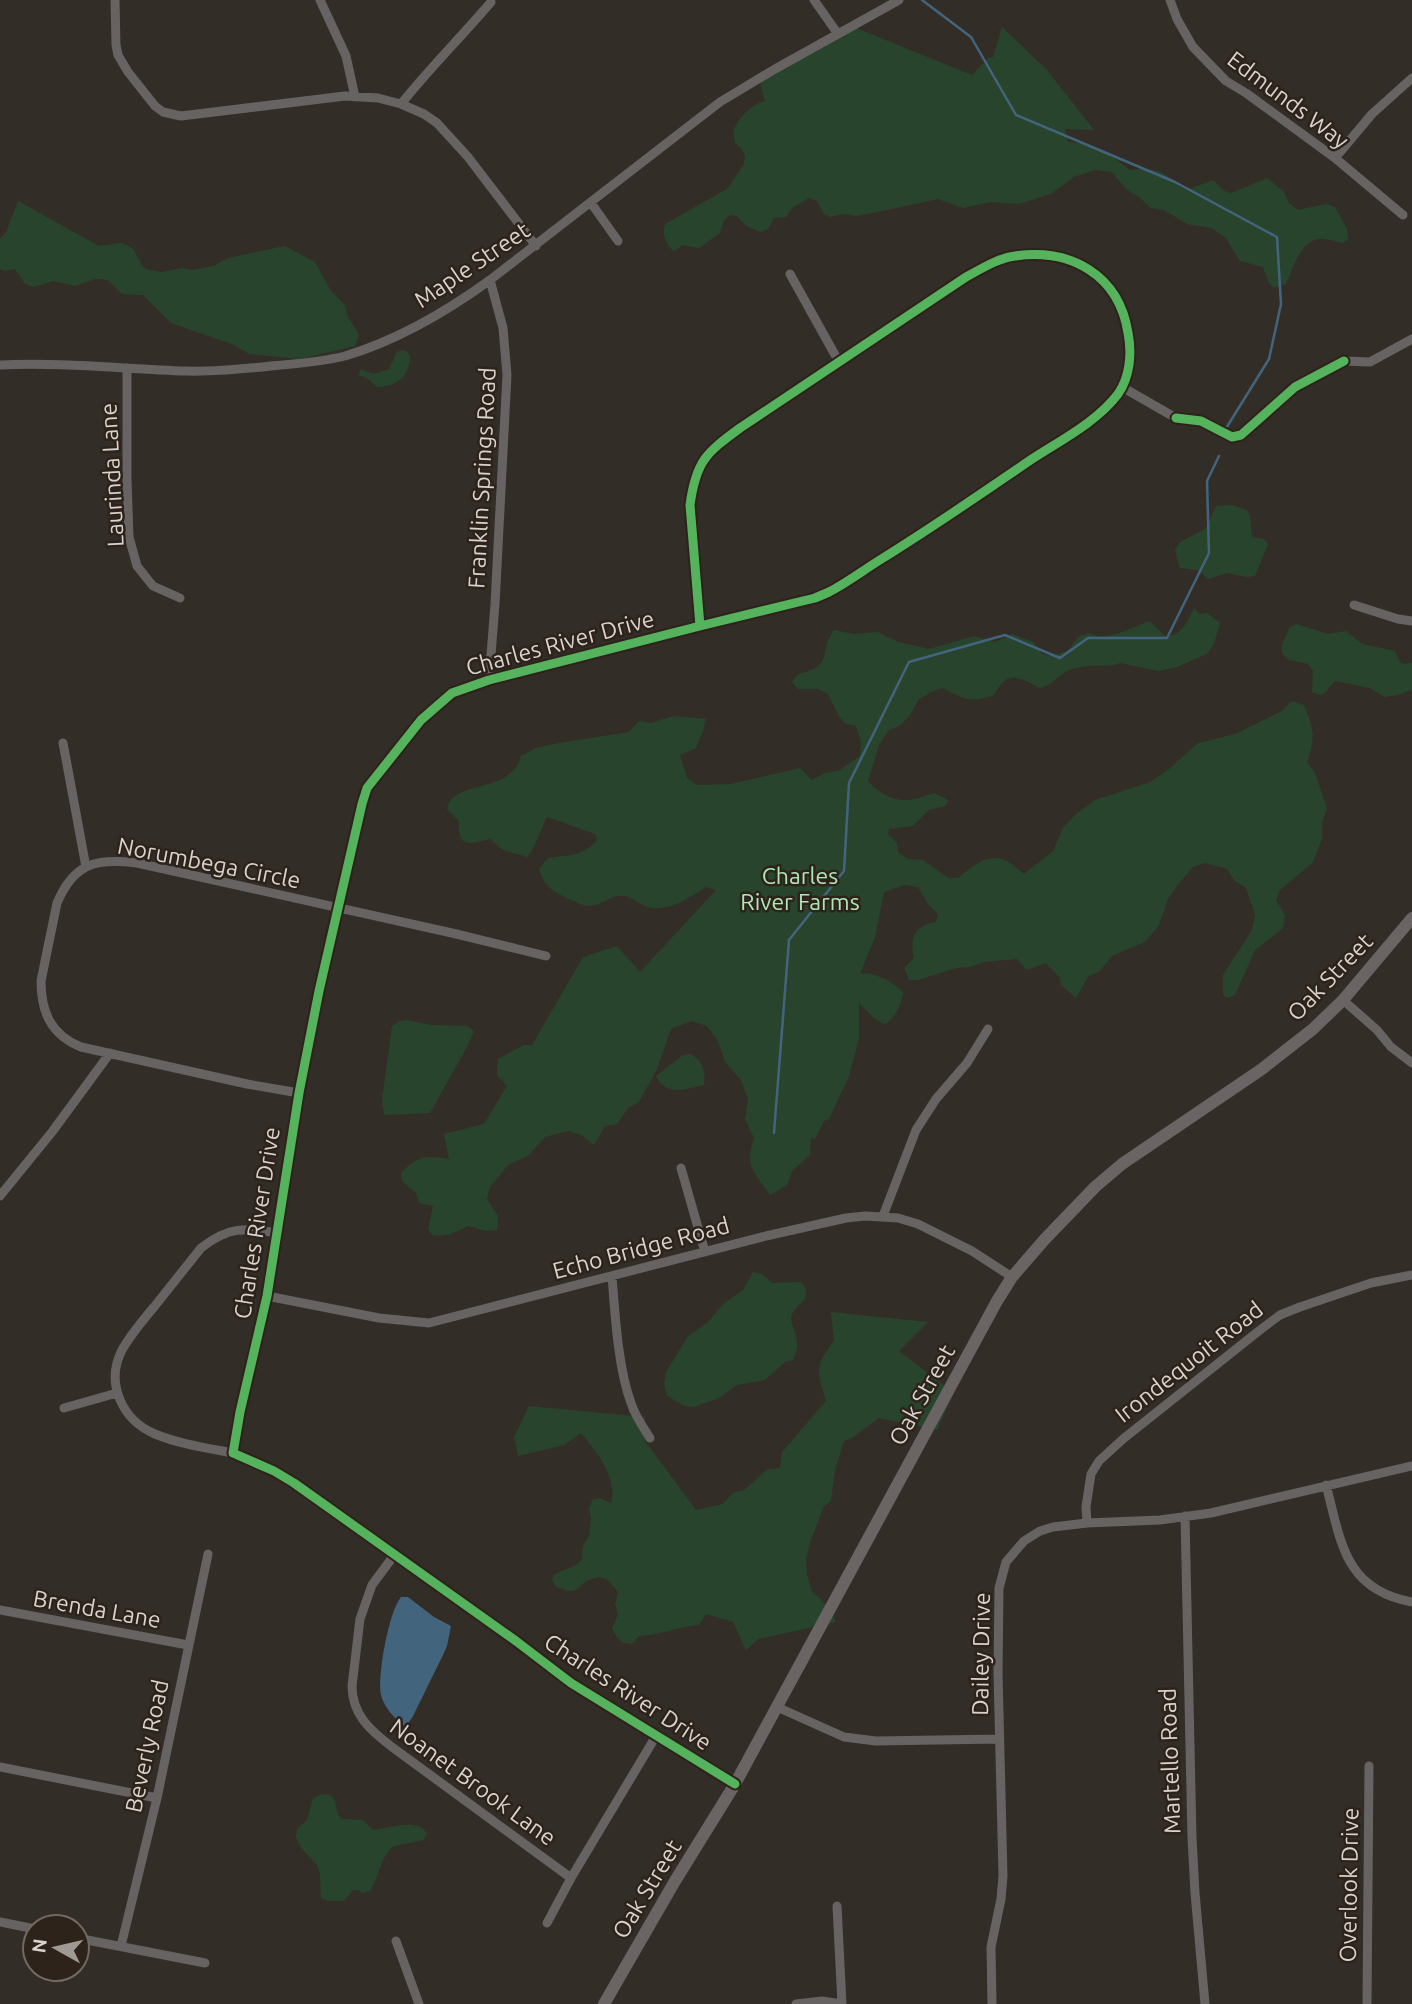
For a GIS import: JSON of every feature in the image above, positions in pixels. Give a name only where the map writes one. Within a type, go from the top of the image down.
[{"type":"main road","name":"Oak Street","points":[[604,2004],[734,1784],[1012,1277],[1074,1208],[1113,1171],[1262,1069],[1313,1029],[1343,1000],[1412,918]]},
{"type":"street","points":[[115,0],[118,55],[147,98],[163,112],[181,116],[345,96],[378,98],[401,103],[437,123],[468,157],[536,246]]},
{"type":"street","points":[[320,0],[346,56],[355,97]]},
{"type":"street","points":[[814,0],[838,34]]},
{"type":"street","name":"Maple Street","points":[[0,365],[229,370],[310,363],[345,356],[382,343],[458,303],[491,280],[720,102],[900,0]]},
{"type":"street","name":"Edmunds Way","points":[[1170,0],[1184,34],[1226,81],[1335,158],[1403,215]]},
{"type":"street","points":[[401,103],[491,2]]},
{"type":"street","points":[[1335,158],[1372,114],[1412,78]]},
{"type":"street","points":[[591,202],[618,242]]},
{"type":"street","points":[[700,626],[690,505],[692,488],[700,466],[711,449],[914,310],[981,269],[1007,258],[1038,255],[1070,260],[1089,269],[1113,291],[1124,311],[1130,343],[1127,377],[1122,387],[1176,418]]},
{"type":"street","points":[[790,274],[839,362]]},
{"type":"street","name":"Franklin Springs Road","points":[[489,680],[508,375],[503,328],[491,280]]},
{"type":"street","points":[[1344,361],[1370,362],[1412,339]]},
{"type":"street","name":"Laurinda Lane","points":[[127,368],[129,537],[137,566],[153,586],[180,598]]},
{"type":"street","name":"Charles River Drive","points":[[734,1784],[571,1683],[516,1640],[294,1483],[233,1452],[267,1296],[299,1093],[319,991],[367,789],[421,720],[452,693],[489,680],[815,598],[846,583],[1080,427],[1109,403],[1122,387]]},
{"type":"street","points":[[1354,605],[1412,621]]},
{"type":"street","points":[[63,743],[86,867]]},
{"type":"street","name":"Norumbega Circle","points":[[299,1093],[80,1047],[61,1036],[47,1018],[41,981],[57,903],[61,892],[76,873],[94,863],[137,863],[546,956]]},
{"type":"street","points":[[1343,1000],[1412,1063]]},
{"type":"street","points":[[883,1216],[916,1130],[936,1099],[967,1063],[988,1029]]},
{"type":"street","points":[[0,1196],[52,1132],[110,1053]]},
{"type":"street","points":[[681,1168],[705,1252]]},
{"type":"street","name":"Echo Bridge Road","points":[[267,1296],[379,1318],[429,1323],[846,1218],[883,1216],[898,1218],[930,1230],[972,1251],[1012,1277]]},
{"type":"street","points":[[233,1452],[187,1444],[147,1430],[129,1415],[121,1405],[115,1386],[121,1352],[138,1326],[201,1248],[213,1238],[245,1228],[278,1233]]},
{"type":"street","name":"Irondequoit Road","points":[[1087,1523],[1086,1507],[1091,1474],[1099,1461],[1260,1330],[1280,1315],[1300,1307],[1371,1283],[1412,1275]]},
{"type":"street","points":[[612,1276],[614,1311],[630,1402],[650,1438]]},
{"type":"street","points":[[64,1408],[117,1393]]},
{"type":"street","name":"Dailey Drive","points":[[992,2004],[991,1947],[1003,1876],[999,1588],[1006,1562],[1024,1541],[1053,1527],[1160,1520],[1212,1513],[1412,1466]]},
{"type":"street","points":[[1326,1485],[1345,1556],[1356,1573],[1370,1585],[1398,1599],[1412,1602]]},
{"type":"street","name":"Martello Road","points":[[1185,1516],[1192,1838],[1205,2004]]},
{"type":"street","name":"Beverly Road","points":[[121,1946],[157,1798],[208,1554]]},
{"type":"street","name":"Noanet Brook Lane","points":[[395,1555],[372,1585],[360,1619],[352,1686],[356,1710],[372,1731],[392,1747],[571,1878]]},
{"type":"street","name":"Brenda Lane","points":[[0,1610],[188,1645]]},
{"type":"street","points":[[777,1707],[844,1738],[876,1741],[999,1739]]},
{"type":"street","points":[[547,1923],[656,1736]]},
{"type":"street","points":[[0,1766],[157,1798]]},
{"type":"street","name":"Overlook Drive","points":[[1367,2004],[1369,1766]]},
{"type":"street","points":[[796,2004],[822,2001],[842,2004],[837,1906]]},
{"type":"street","points":[[0,1922],[21,1926]]},
{"type":"street","points":[[91,1941],[205,1963]]},
{"type":"street","points":[[396,1941],[419,2004]]},
{"type":"green space","points":[[1002,27],[1046,69],[1094,130],[1065,129],[1068,142],[1102,150],[1130,170],[1147,169],[1160,172],[1187,190],[1213,180],[1224,191],[1231,193],[1267,178],[1284,192],[1289,203],[1298,210],[1326,204],[1335,207],[1347,229],[1348,240],[1342,243],[1325,239],[1312,241],[1298,257],[1286,284],[1274,288],[1269,283],[1263,267],[1240,261],[1225,237],[1211,228],[1187,224],[1164,210],[1151,208],[1127,190],[1112,172],[1095,170],[1074,177],[1051,194],[1019,204],[991,202],[963,208],[938,199],[856,216],[843,214],[831,217],[824,214],[817,201],[809,198],[792,208],[786,217],[774,218],[768,229],[761,232],[746,226],[737,216],[730,215],[724,220],[720,233],[699,248],[683,245],[674,251],[668,246],[664,235],[665,224],[727,189],[744,164],[745,156],[735,143],[734,130],[747,112],[765,101],[760,83],[817,47],[856,28],[972,75],[988,58],[993,57]]},
{"type":"green space","points":[[18,201],[99,246],[120,243],[127,245],[134,250],[143,267],[149,270],[192,270],[213,266],[228,258],[285,246],[315,262],[331,291],[345,305],[347,315],[359,335],[355,346],[300,359],[249,354],[234,345],[171,323],[143,295],[122,294],[108,280],[95,279],[75,286],[53,281],[34,287],[25,284],[15,269],[0,269],[0,239],[6,232]]},
{"type":"green space","points":[[402,350],[410,356],[409,364],[396,383],[377,387],[367,378],[358,375],[361,369],[373,374],[389,369],[397,352]]},
{"type":"green space","points":[[1232,505],[1247,510],[1252,537],[1264,539],[1268,544],[1255,576],[1227,573],[1208,579],[1198,570],[1180,568],[1175,550],[1180,542],[1205,529],[1216,506]]},
{"type":"green space","name":"Charles River Farms","points":[[1194,608],[1200,614],[1207,613],[1220,623],[1214,644],[1207,654],[1177,667],[1158,671],[1120,663],[1082,667],[1064,673],[1040,688],[1026,681],[1009,678],[994,695],[980,699],[963,698],[943,688],[933,691],[919,699],[909,717],[899,726],[889,730],[879,745],[868,781],[882,793],[896,799],[914,799],[934,793],[947,799],[945,806],[929,810],[913,826],[889,829],[888,834],[897,843],[898,852],[908,859],[923,860],[948,878],[958,878],[980,862],[992,858],[1005,860],[1024,874],[1053,851],[1063,828],[1095,800],[1150,782],[1198,743],[1235,734],[1282,711],[1291,701],[1304,705],[1313,733],[1307,762],[1315,773],[1327,808],[1322,824],[1322,839],[1313,862],[1280,890],[1276,900],[1285,915],[1283,928],[1255,950],[1235,995],[1227,998],[1223,994],[1223,975],[1252,930],[1255,915],[1246,888],[1234,880],[1227,869],[1205,863],[1193,867],[1168,899],[1159,925],[1145,942],[1112,956],[1100,971],[1088,977],[1076,998],[1061,985],[1060,978],[1046,963],[1027,970],[1017,959],[984,962],[918,980],[909,980],[904,968],[914,958],[912,944],[915,934],[923,926],[936,922],[938,914],[918,887],[905,885],[884,892],[875,937],[860,974],[877,976],[895,985],[903,993],[900,1006],[885,1024],[875,1019],[859,1003],[859,1038],[849,1076],[829,1119],[824,1121],[815,1139],[811,1138],[810,1155],[792,1171],[787,1185],[770,1195],[755,1174],[750,1162],[754,1138],[745,1119],[748,1099],[741,1080],[725,1062],[718,1041],[707,1026],[691,1021],[671,1029],[657,1069],[639,1102],[629,1107],[617,1124],[605,1126],[594,1145],[581,1135],[568,1131],[545,1137],[529,1155],[508,1165],[490,1187],[487,1199],[498,1216],[497,1230],[486,1231],[468,1226],[446,1235],[432,1235],[428,1229],[433,1206],[419,1203],[416,1193],[402,1181],[401,1173],[423,1158],[449,1159],[444,1134],[484,1124],[507,1086],[497,1075],[498,1059],[524,1045],[532,1045],[583,957],[617,946],[640,972],[716,890],[706,887],[677,904],[661,908],[645,906],[624,896],[616,896],[593,906],[581,904],[550,888],[539,869],[548,858],[586,850],[597,840],[595,834],[547,817],[527,857],[503,850],[490,839],[470,843],[463,840],[460,836],[459,821],[447,809],[451,800],[470,789],[506,777],[521,756],[536,748],[629,732],[639,721],[651,723],[673,716],[706,719],[696,748],[680,755],[687,778],[697,785],[731,784],[800,768],[812,780],[825,773],[838,771],[860,756],[861,741],[856,726],[845,723],[840,718],[828,694],[818,689],[798,689],[792,682],[798,674],[810,671],[822,662],[834,630],[854,634],[878,632],[898,642],[929,649],[974,636],[995,642],[1012,634],[1033,642],[1042,654],[1052,656],[1067,651],[1079,636],[1090,633],[1096,636],[1111,635],[1149,621],[1165,636],[1171,636],[1180,631]]},
{"type":"green space","points":[[1297,624],[1328,634],[1346,631],[1362,644],[1395,651],[1400,662],[1412,663],[1412,690],[1384,697],[1370,688],[1335,681],[1325,693],[1319,695],[1312,692],[1313,671],[1308,664],[1289,660],[1282,653],[1282,644],[1290,627]]},
{"type":"green space","points":[[407,1020],[431,1025],[467,1026],[474,1031],[430,1113],[384,1115],[382,1100],[392,1026]]},
{"type":"green space","points":[[690,1054],[703,1067],[704,1085],[677,1090],[660,1083],[656,1076],[683,1055]]},
{"type":"green space","points":[[753,1272],[762,1274],[772,1283],[801,1282],[806,1289],[805,1299],[791,1317],[797,1346],[793,1360],[785,1362],[765,1380],[737,1385],[719,1398],[694,1407],[685,1406],[667,1396],[664,1384],[666,1372],[688,1336],[707,1323],[723,1304],[743,1290]]},
{"type":"green space","points":[[831,1312],[928,1322],[899,1351],[954,1393],[937,1430],[879,1418],[844,1441],[835,1470],[831,1501],[824,1506],[806,1558],[812,1591],[827,1606],[836,1622],[758,1639],[746,1650],[733,1622],[706,1614],[699,1625],[639,1636],[632,1644],[622,1642],[612,1629],[618,1614],[615,1604],[618,1592],[608,1580],[596,1578],[571,1591],[555,1586],[552,1579],[555,1574],[576,1565],[582,1559],[583,1546],[589,1536],[589,1508],[593,1499],[600,1498],[611,1503],[609,1474],[581,1433],[564,1445],[518,1456],[514,1437],[529,1406],[645,1417],[645,1441],[696,1510],[723,1504],[733,1493],[744,1490],[768,1469],[780,1468],[782,1452],[826,1401],[819,1370],[823,1357],[834,1341]]},
{"type":"green space","points":[[322,1794],[331,1795],[342,1819],[363,1820],[373,1830],[403,1825],[418,1826],[427,1834],[423,1840],[391,1849],[383,1860],[370,1891],[362,1893],[353,1890],[344,1901],[328,1901],[321,1898],[317,1865],[301,1848],[296,1837],[297,1829],[307,1820],[313,1798]]},
{"type":"water","points":[[401,1597],[408,1597],[451,1626],[443,1655],[413,1716],[404,1726],[385,1704],[380,1686],[388,1629]]},
{"type":"waterway","points":[[922,0],[971,37],[1016,115],[1175,182],[1277,237],[1281,304],[1269,359],[1225,430]]},
{"type":"waterway","points":[[774,1133],[789,940],[844,871],[849,783],[909,662],[1005,635],[1060,658],[1088,638],[1167,638],[1209,553],[1207,481],[1219,456]]},
{"type":"cycle path","points":[[700,626],[815,598],[829,592],[939,522],[1099,414],[1122,387],[1130,357],[1123,313],[1103,281],[1089,270],[1055,256],[1015,256],[996,261],[966,277],[740,428],[704,459],[692,490],[690,505],[700,626],[489,680],[452,693],[421,720],[367,788],[362,804],[319,991],[299,1093],[267,1296],[233,1453],[294,1483],[571,1683],[735,1784]]},
{"type":"cycle path","points":[[1176,418],[1201,421],[1232,437],[1241,435],[1295,387],[1344,361]]}]
